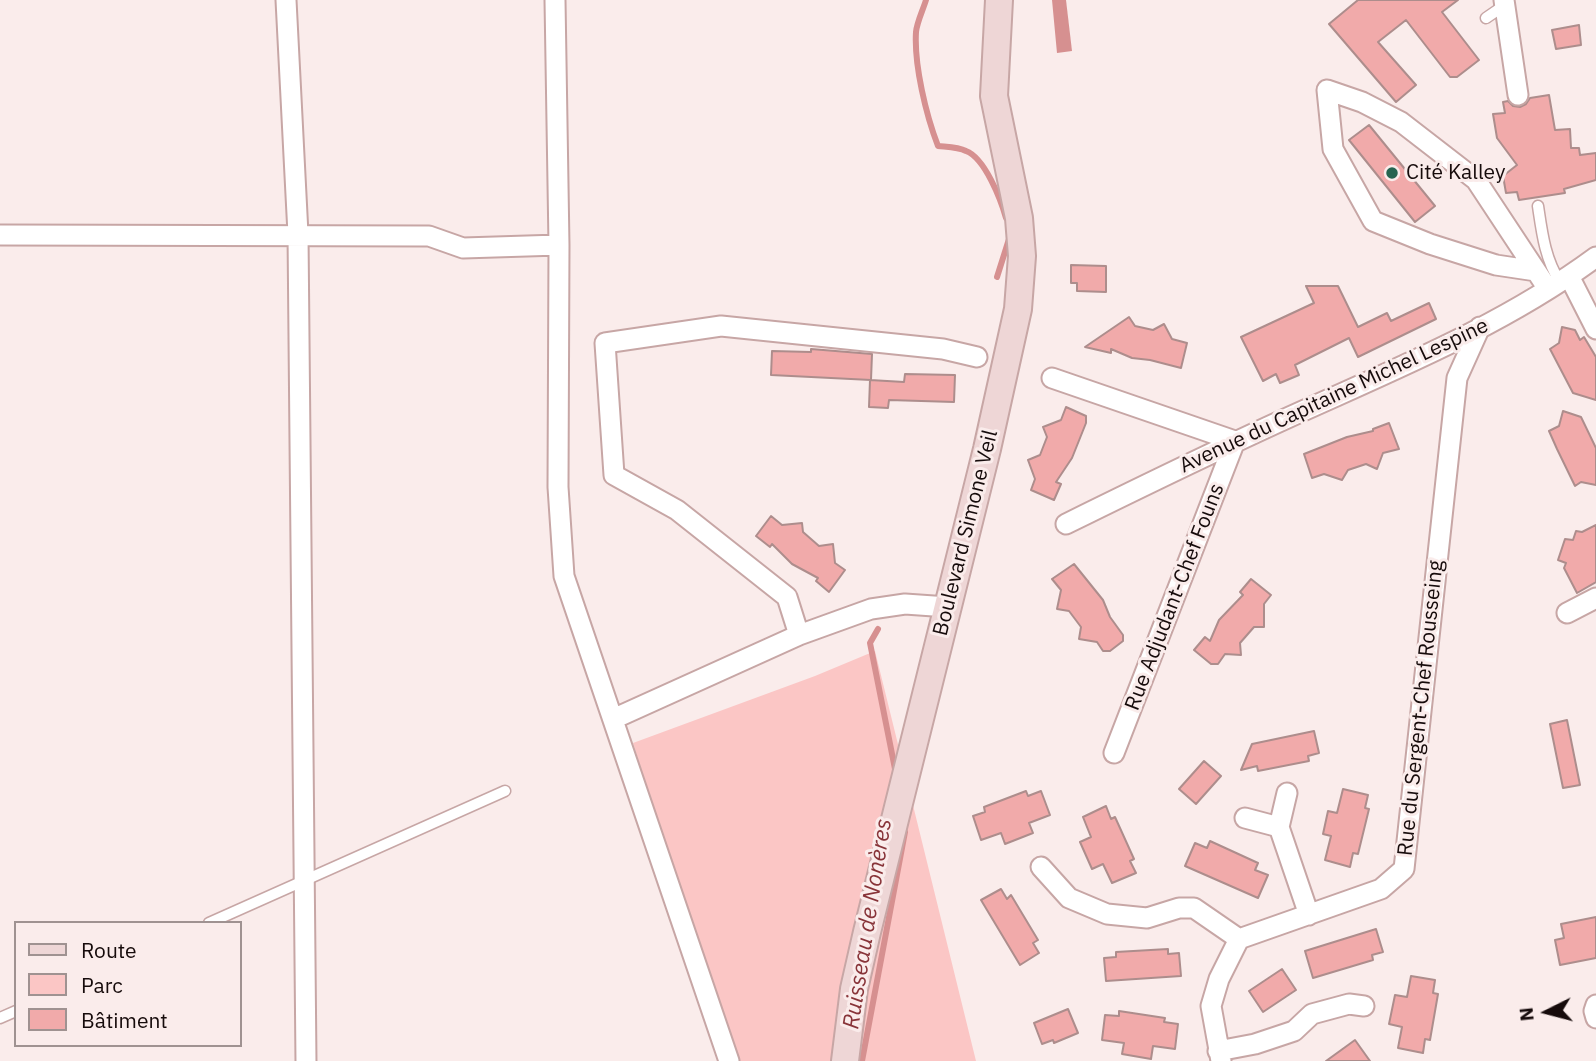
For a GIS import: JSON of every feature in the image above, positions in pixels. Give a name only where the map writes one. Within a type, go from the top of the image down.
[{"type":"main road","name":"Boulevard Simone Veil","points":[[845,1061],[854,989],[987,449],[1018,309],[1022,256],[1019,218],[994,96],[999,0]]},
{"type":"street","points":[[286,0],[298,234],[306,1061]]},
{"type":"street","points":[[555,0],[559,245],[558,487],[564,576],[729,1061]]},
{"type":"street","points":[[1504,2],[1518,94]]},
{"type":"street","points":[[1536,271],[1476,180],[1401,122],[1362,102],[1327,90],[1333,149],[1373,221],[1430,244],[1496,265],[1536,271],[1559,283],[1596,329]]},
{"type":"street","points":[[0,235],[429,236],[463,248],[559,245]]},
{"type":"street","name":"Avenue du Capitaine Michel Lespine","points":[[1066,524],[1516,310],[1596,257]]},
{"type":"street","points":[[799,635],[786,597],[677,510],[614,475],[605,343],[721,326],[943,349],[977,357]]},
{"type":"street","name":"Rue du Sergent-Chef Rousseing","points":[[1239,939],[1381,889],[1404,869],[1457,378],[1480,327]]},
{"type":"street","points":[[1052,378],[1236,441]]},
{"type":"street","name":"Rue Adjudant-Chef Founs","points":[[1114,753],[1236,441]]},
{"type":"street","points":[[1567,613],[1596,598]]},
{"type":"street","points":[[622,715],[799,635],[870,609],[905,604],[948,607]]},
{"type":"street","points":[[1287,793],[1279,827],[1309,915]]},
{"type":"street","points":[[1245,818],[1279,827]]},
{"type":"street","points":[[1041,867],[1069,898],[1107,914],[1147,918],[1179,908],[1194,908],[1239,939],[1219,979],[1211,1006],[1219,1056],[1294,1031],[1312,1014],[1349,1004],[1364,1006]]},
{"type":"street","points":[[1596,1005],[1596,1018]]},
{"type":"lane","points":[[1486,18],[1504,2]]},
{"type":"lane","points":[[1538,206],[1543,241],[1559,283]]},
{"type":"lane","points":[[213,921],[505,791]]},
{"type":"green space","points":[[875,651],[976,1061],[732,1061],[633,743]]},
{"type":"shaded area","points":[[1052,0],[1066,0],[1072,51],[1057,53]]},
{"type":"building","points":[[1358,0],[1458,0],[1442,12],[1479,60],[1457,77],[1450,77],[1406,20],[1378,42],[1416,85],[1396,102],[1329,24]]},
{"type":"building","points":[[1579,25],[1581,45],[1556,49],[1552,30]]},
{"type":"building","points":[[1549,95],[1555,130],[1570,129],[1571,148],[1579,148],[1580,155],[1596,153],[1596,180],[1564,189],[1565,193],[1519,200],[1517,192],[1506,193],[1503,176],[1517,165],[1497,138],[1493,114],[1505,113],[1503,102],[1508,101],[1513,106],[1520,107],[1530,98]]},
{"type":"building","name":"Cité Kalley","points":[[1369,125],[1435,206],[1415,222],[1349,140]]},
{"type":"building","points":[[1071,265],[1106,266],[1106,292],[1077,291],[1077,283],[1071,283]]},
{"type":"building","points":[[1306,286],[1338,286],[1358,327],[1387,313],[1391,321],[1429,303],[1436,319],[1358,357],[1349,338],[1295,365],[1299,375],[1280,383],[1276,374],[1263,381],[1241,337],[1314,303]]},
{"type":"building","points":[[1129,317],[1135,326],[1153,330],[1164,324],[1172,339],[1187,343],[1181,368],[1132,358],[1111,349],[1111,353],[1085,347]]},
{"type":"building","points":[[1562,327],[1575,330],[1580,340],[1584,337],[1596,357],[1596,400],[1573,393],[1550,349],[1559,343]]},
{"type":"building","points":[[811,349],[872,354],[871,380],[771,375],[772,351],[811,352]]},
{"type":"building","points":[[905,374],[955,375],[954,402],[889,400],[888,408],[869,407],[870,380],[904,382]]},
{"type":"building","points":[[1066,407],[1086,416],[1086,423],[1072,458],[1056,482],[1061,484],[1054,500],[1031,490],[1035,479],[1028,460],[1040,455],[1047,437],[1043,427],[1061,420]]},
{"type":"building","points":[[1563,411],[1581,417],[1596,448],[1596,485],[1581,482],[1575,486],[1557,449],[1549,431],[1559,426]]},
{"type":"building","points":[[1389,423],[1399,449],[1383,453],[1377,469],[1366,464],[1348,470],[1342,480],[1324,474],[1312,478],[1304,454]]},
{"type":"building","points":[[771,516],[782,525],[802,523],[803,532],[819,546],[833,544],[835,563],[845,570],[829,592],[816,581],[818,578],[792,564],[772,544],[770,547],[756,536]]},
{"type":"building","points":[[1596,525],[1596,582],[1577,593],[1564,568],[1566,563],[1558,560],[1565,539],[1573,540],[1576,531],[1582,532]]},
{"type":"building","points":[[1074,564],[1103,600],[1110,617],[1123,635],[1123,641],[1110,651],[1103,651],[1097,642],[1079,639],[1081,627],[1069,611],[1057,609],[1061,590],[1052,579]]},
{"type":"building","points":[[1251,579],[1271,595],[1264,604],[1264,627],[1254,627],[1240,643],[1241,655],[1225,654],[1218,664],[1211,664],[1194,650],[1205,637],[1210,641],[1219,620],[1243,595],[1240,592]]},
{"type":"building","points":[[1567,720],[1580,785],[1563,788],[1550,724]]},
{"type":"building","points":[[1314,731],[1319,753],[1308,756],[1309,761],[1258,771],[1257,766],[1241,770],[1252,744]]},
{"type":"building","points":[[1204,761],[1221,776],[1196,804],[1179,789]]},
{"type":"building","points":[[1343,789],[1368,795],[1365,808],[1369,809],[1358,854],[1353,853],[1350,867],[1325,860],[1331,836],[1323,834],[1328,811],[1337,813]]},
{"type":"building","points":[[1026,791],[1028,796],[1041,791],[1050,815],[1029,823],[1033,833],[1005,844],[1001,833],[981,840],[973,816],[985,812],[984,807]]},
{"type":"building","points":[[1106,806],[1111,819],[1115,817],[1134,859],[1130,861],[1136,873],[1112,883],[1103,864],[1092,869],[1080,842],[1091,837],[1083,817]]},
{"type":"building","points":[[1210,841],[1258,863],[1255,870],[1268,875],[1258,898],[1185,866],[1195,843],[1207,848]]},
{"type":"building","points":[[1001,889],[1007,899],[1011,895],[1038,940],[1033,943],[1039,953],[1020,965],[981,900]]},
{"type":"building","points":[[1596,917],[1596,958],[1560,965],[1555,940],[1564,938],[1561,924]]},
{"type":"building","points":[[1376,929],[1383,952],[1372,955],[1373,960],[1313,978],[1305,951]]},
{"type":"building","points":[[1168,949],[1168,954],[1179,953],[1181,976],[1106,981],[1104,958],[1116,957],[1116,952]]},
{"type":"building","points":[[1282,969],[1296,990],[1263,1012],[1249,991]]},
{"type":"building","points":[[1411,976],[1435,980],[1433,993],[1438,994],[1430,1040],[1425,1039],[1423,1053],[1398,1048],[1402,1027],[1389,1024],[1395,995],[1407,997]]},
{"type":"building","points":[[1068,1009],[1078,1033],[1054,1043],[1053,1040],[1042,1044],[1034,1023]]},
{"type":"building","points":[[1119,1011],[1165,1018],[1164,1022],[1178,1024],[1175,1049],[1153,1046],[1151,1059],[1122,1054],[1124,1043],[1102,1040],[1105,1015],[1119,1016]]},
{"type":"building","points":[[1355,1040],[1370,1061],[1326,1061]]},
{"type":"waterway","name":"Ruisseau de Nonères","points":[[926,0],[916,32],[917,59],[925,105],[938,146],[963,150],[980,162],[996,191],[1006,218]]},
{"type":"waterway","name":"Ruisseau de Nonères","points":[[997,277],[1010,236]]},
{"type":"waterway","name":"Ruisseau de Nonères","points":[[878,629],[870,643],[896,774]]},
{"type":"waterway","name":"Ruisseau de Nonères","points":[[862,1061],[905,832]]},
{"type":"place","name":"Cité Kalley","points":[[1392,173]]}]
